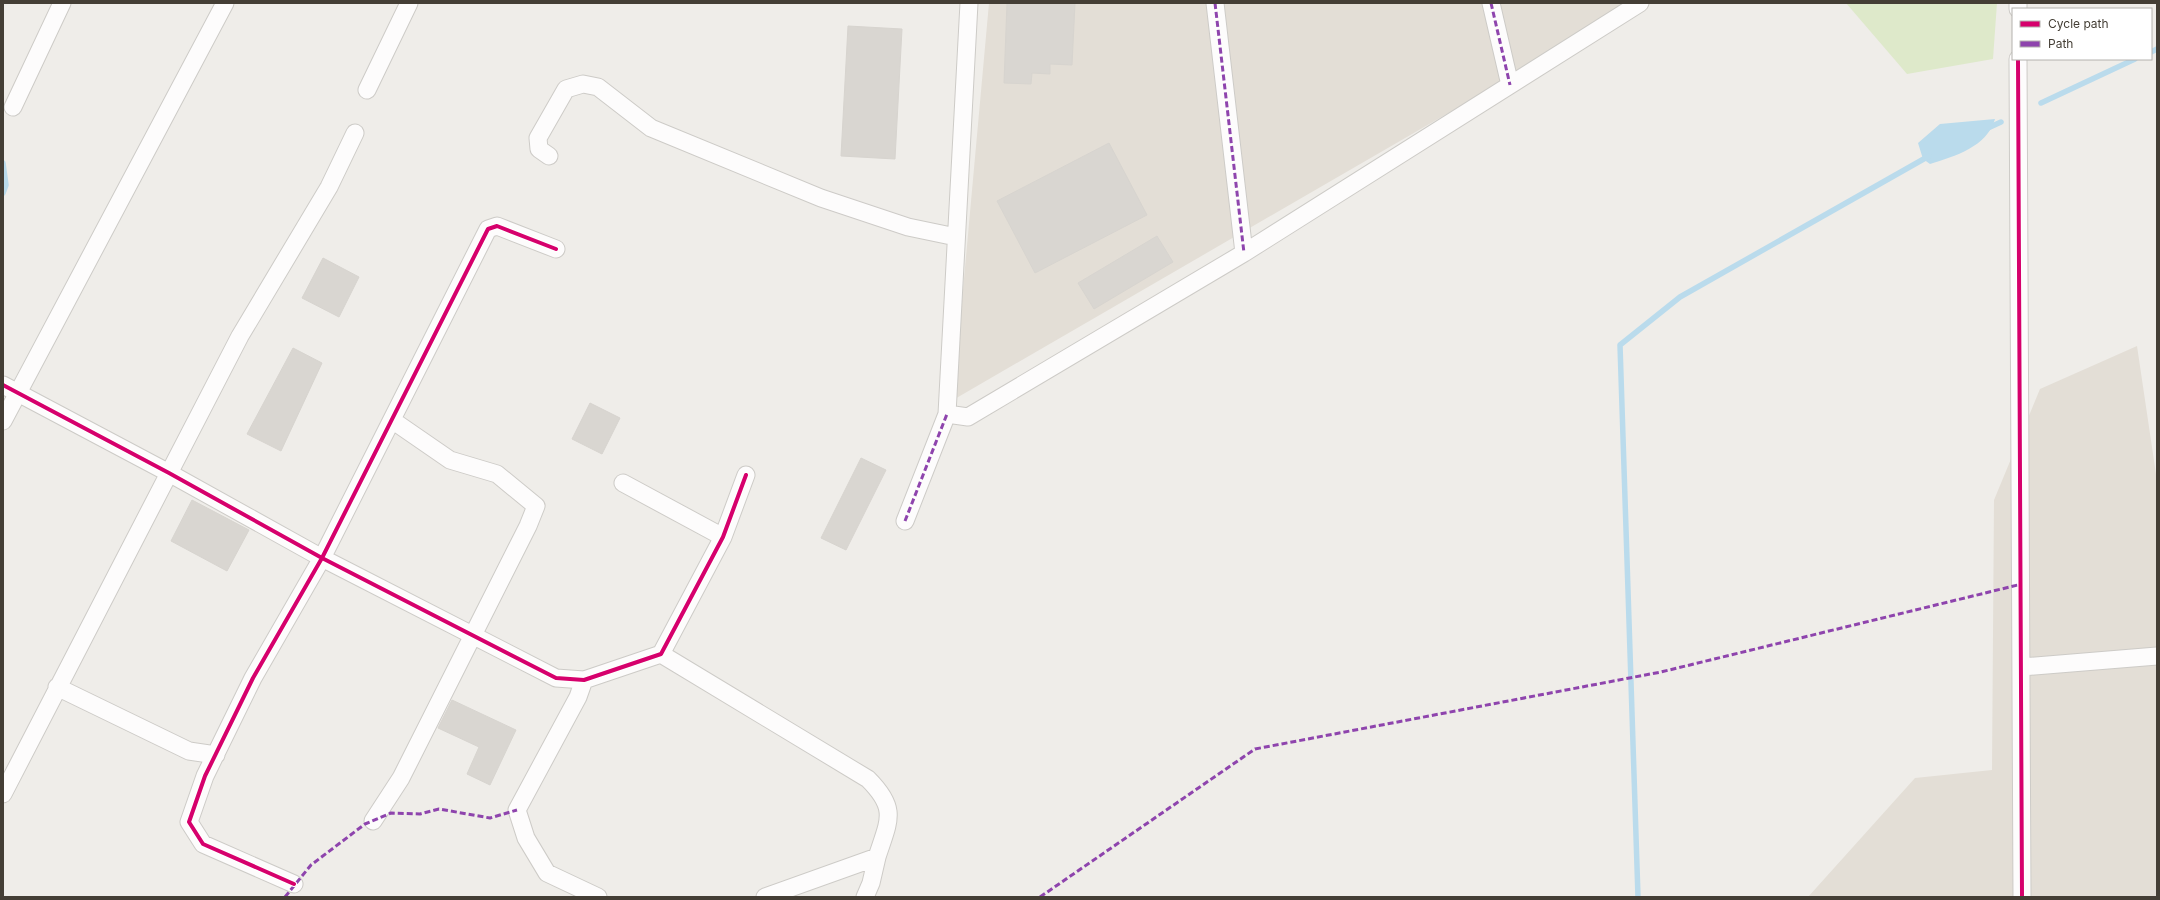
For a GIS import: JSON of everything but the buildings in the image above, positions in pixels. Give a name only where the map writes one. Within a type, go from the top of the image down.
[{"type":"street","points":[[13,107],[62,3]]},
{"type":"street","points":[[3,421],[10,389],[225,3]]},
{"type":"street","points":[[367,90],[409,3]]},
{"type":"street","points":[[905,522],[947,414],[969,3]]},
{"type":"street","points":[[1215,3],[1244,253]]},
{"type":"street","points":[[1491,3],[1510,85]]},
{"type":"street","points":[[947,414],[968,417],[1244,253],[1640,3]]},
{"type":"street","points":[[2018,60],[2022,897]]},
{"type":"street","points":[[549,156],[539,149],[538,138],[566,89],[583,84],[598,88],[651,128],[814,195],[908,227],[956,237]]},
{"type":"street","points":[[3,794],[57,687],[240,336],[329,187],[355,133]]},
{"type":"street","points":[[294,884],[202,844],[189,822],[205,776],[253,678],[322,558],[488,229],[497,226],[556,249]]},
{"type":"street","points":[[10,389],[169,473],[322,558],[556,678],[584,680],[661,654],[723,538],[746,475]]},
{"type":"street","points":[[373,821],[401,778],[528,526],[536,506],[497,474],[450,460],[392,420]]},
{"type":"street","points":[[623,483],[723,538]]},
{"type":"street","points":[[661,654],[868,779],[883,793],[890,817],[877,857],[871,883],[864,897]]},
{"type":"street","points":[[2022,667],[2157,656]]},
{"type":"street","points":[[584,680],[578,697],[517,810],[526,838],[547,873],[598,897]]},
{"type":"street","points":[[57,687],[189,751],[216,755]]},
{"type":"street","points":[[765,897],[877,857]]},
{"type":"shaded area","points":[[989,3],[1638,3],[953,400]]},
{"type":"shaded area","points":[[2137,346],[2157,481],[2157,897],[1808,897],[1915,778],[1992,770],[1994,500],[2040,389]]},
{"type":"green space","points":[[1846,3],[1997,3],[1993,59],[1907,74]]},
{"type":"water","points":[[1995,119],[1991,129],[1985,137],[1969,149],[1950,158],[1930,164],[1923,159],[1918,143],[1940,124]]},
{"type":"waterway","points":[[2152,52],[2157,49]]},
{"type":"waterway","points":[[2041,103],[2133,60]]},
{"type":"waterway","points":[[1988,128],[2001,122]]},
{"type":"waterway","points":[[1638,897],[1620,345],[1680,297],[1929,156]]},
{"type":"waterway","points":[[3,163],[6,185],[3,193]]},
{"type":"marked path","points":[[1215,3],[1244,253]]},
{"type":"marked path","points":[[1491,3],[1510,85]]},
{"type":"marked path","points":[[905,521],[947,414]]},
{"type":"marked path","points":[[1040,897],[1255,749],[1661,672],[2022,584]]},
{"type":"marked path","points":[[285,897],[311,865],[365,824],[391,813],[420,814],[439,809],[490,818],[517,810]]},
{"type":"cycle path","points":[[2018,60],[2022,897]]},
{"type":"cycle path","points":[[294,884],[203,844],[189,822],[205,776],[253,678],[322,558],[488,229],[497,226],[556,249]]},
{"type":"cycle path","points":[[3,385],[169,473],[322,558],[556,678],[584,680],[661,654],[723,537],[746,475]]}]
